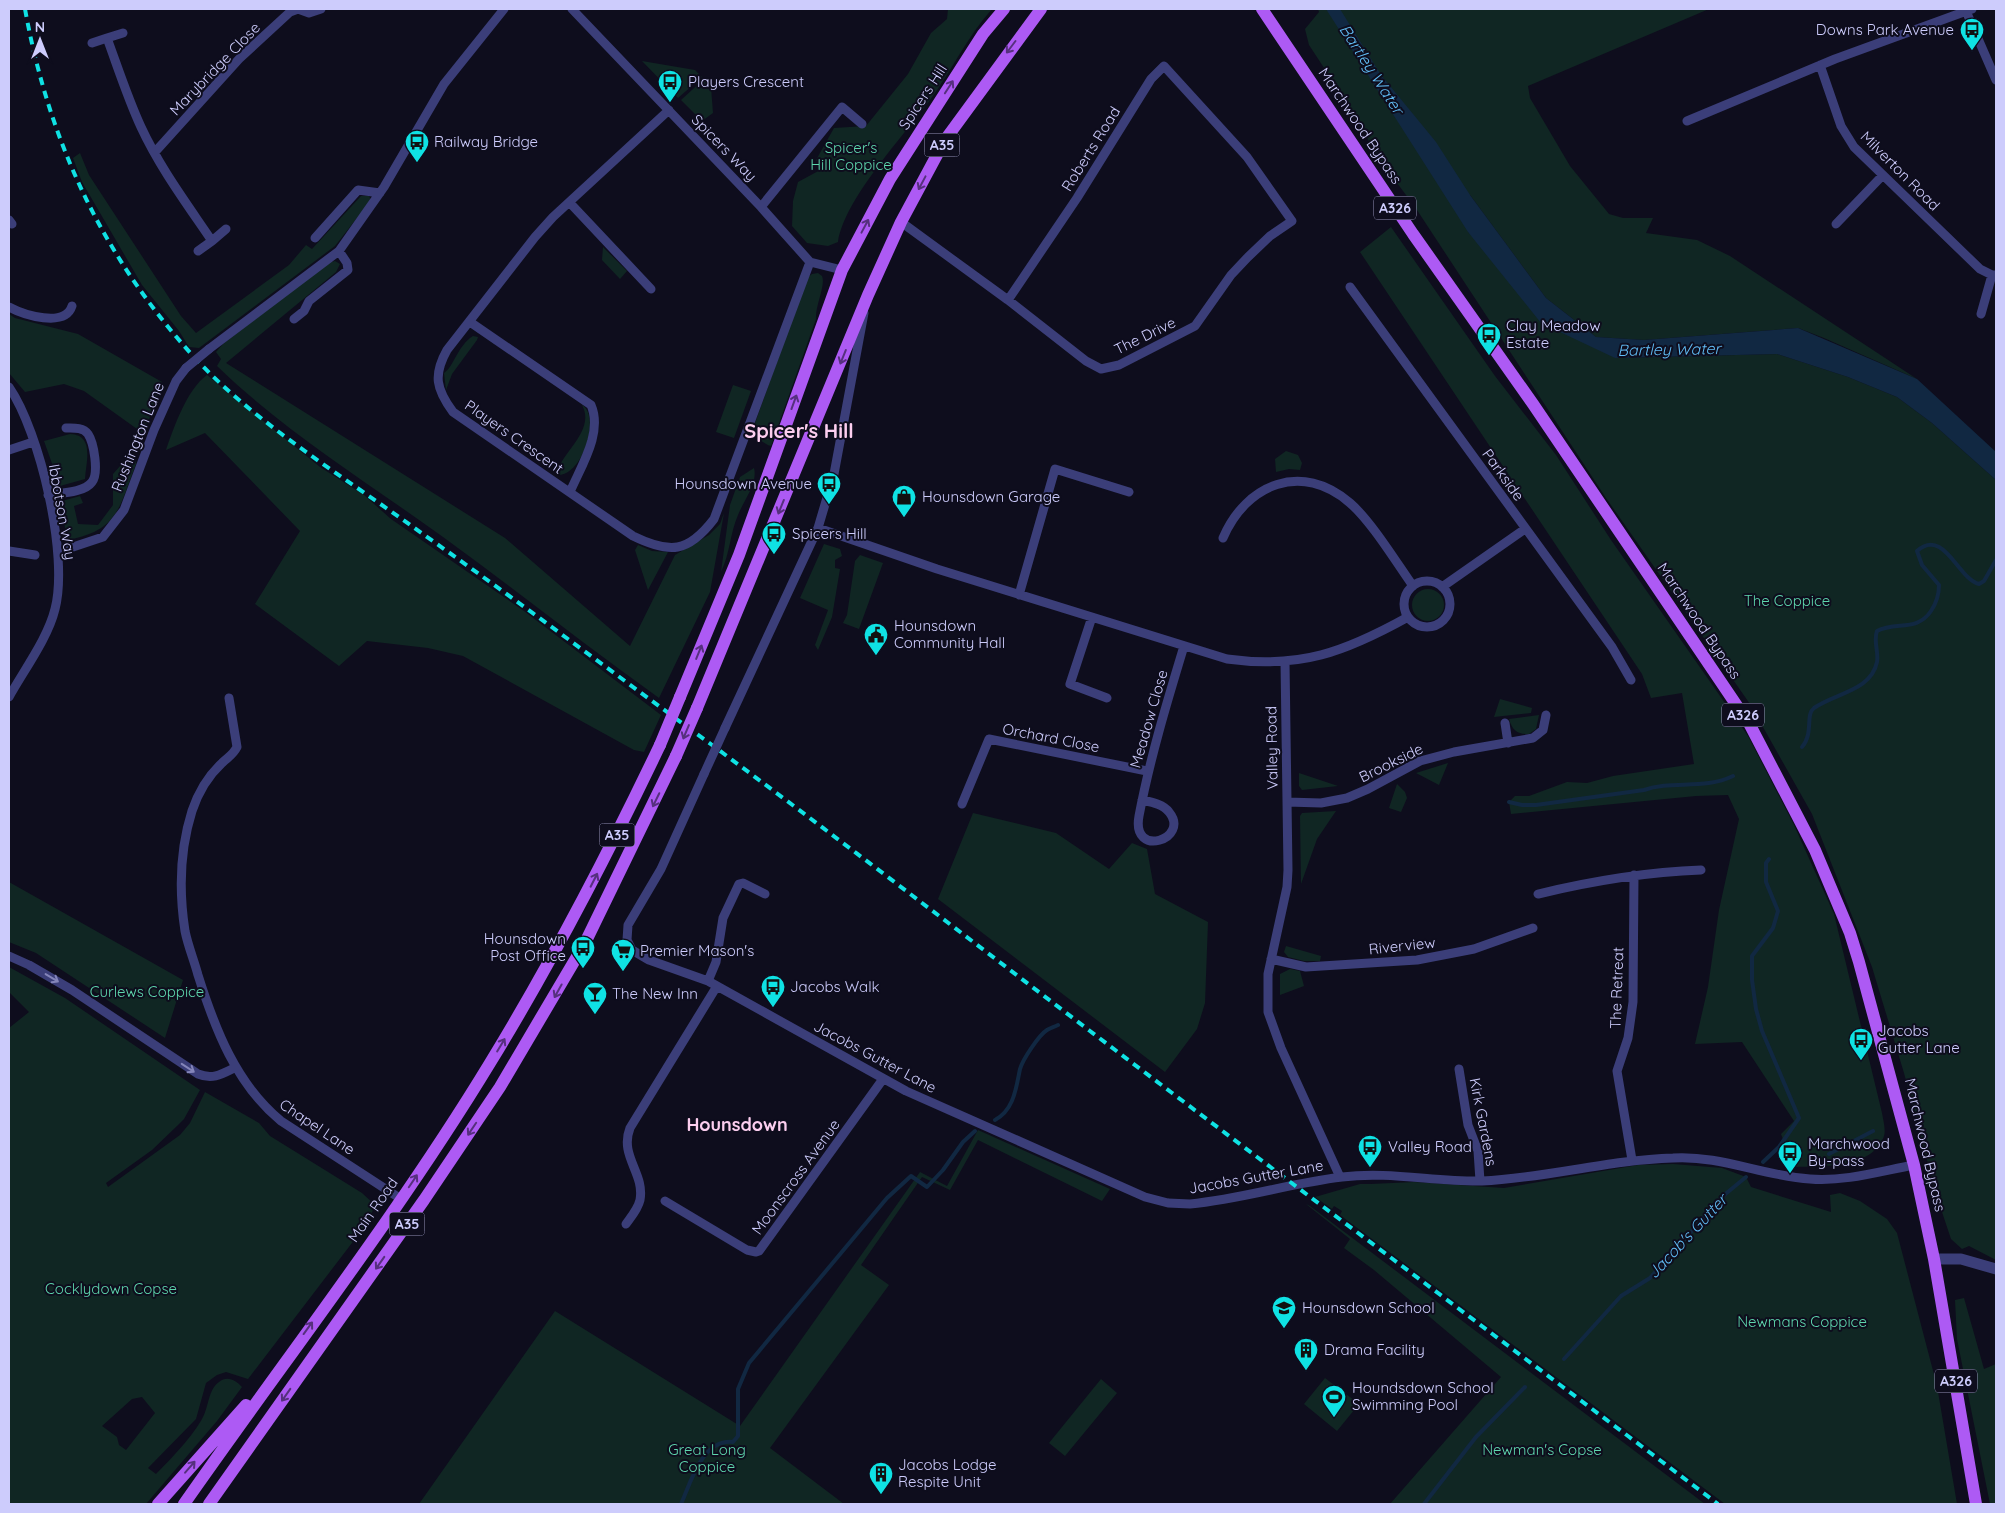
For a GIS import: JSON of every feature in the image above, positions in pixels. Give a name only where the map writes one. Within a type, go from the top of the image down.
[{"type":"main road","name":"Spicers Hill","points":[[571,924],[660,745],[739,555],[842,270],[890,179],[982,34],[1004,9]]},
{"type":"main road","name":"A35","points":[[209,1504],[418,1208],[500,1087],[590,933],[676,756],[697,708],[868,296],[901,222],[945,140],[1041,9]]},
{"type":"main road","name":"Marchwood Bypass","points":[[1262,9],[1413,234],[1533,404],[1750,725],[1815,850],[1850,933],[1880,1035],[1914,1165],[1934,1259],[1976,1504]]},
{"type":"main road","name":"Main Road","points":[[184,1504],[401,1198],[489,1065],[571,924]]},
{"type":"main road","points":[[158,1504],[244,1405],[260,1396]]},
{"type":"street","points":[[298,9],[309,17],[321,9]]},
{"type":"street","name":"Marybridge Close","points":[[155,152],[239,59],[290,12],[298,9]]},
{"type":"street","name":"Rushington Lane","points":[[58,552],[89,544],[103,537],[124,510],[154,430],[176,381],[186,368],[339,251],[380,192],[444,84],[504,9]]},
{"type":"street","name":"Spicers Way","points":[[572,9],[761,207],[810,262]]},
{"type":"street","points":[[1687,121],[1820,65],[1969,10],[1996,80]]},
{"type":"street","points":[[92,43],[123,33]]},
{"type":"street","points":[[108,38],[142,128],[177,190],[212,241]]},
{"type":"street","name":"Milverton Road","points":[[1820,65],[1847,138],[1882,175],[1980,269],[1994,275],[1980,314]]},
{"type":"street","name":"Roberts Road","points":[[1008,300],[1077,198],[1151,79],[1164,66],[1206,112]]},
{"type":"street","points":[[761,207],[842,107],[862,124]]},
{"type":"street","name":"Players Crescent","points":[[669,110],[535,237],[447,350],[438,366],[438,383],[442,398],[453,412],[633,536],[657,547],[686,545],[701,535],[714,519],[810,262]]},
{"type":"street","name":"The Drive","points":[[901,222],[1008,300],[1086,361],[1101,369],[1119,365],[1195,326],[1231,275],[1270,236],[1292,221],[1247,157],[1206,112]]},
{"type":"street","points":[[1836,224],[1882,175]]},
{"type":"street","points":[[315,238],[358,190],[380,192]]},
{"type":"street","points":[[570,203],[651,289]]},
{"type":"street","points":[[198,251],[226,229]]},
{"type":"street","points":[[294,319],[304,312],[309,302],[348,270],[347,263],[339,251]]},
{"type":"street","points":[[810,262],[842,270]]},
{"type":"street","name":"Parkside","points":[[1350,287],[1612,647],[1631,680]]},
{"type":"street","points":[[868,296],[840,446],[818,528],[1019,594],[1227,659],[1285,662],[1321,656],[1342,650],[1408,617]]},
{"type":"street","points":[[9,306],[17,311],[43,317],[65,317],[70,312],[72,306]]},
{"type":"street","name":"Players Crescent","points":[[470,322],[591,405],[596,424],[586,456],[570,492]]},
{"type":"street","name":"Ibbotson Way","points":[[9,387],[18,402],[33,442],[48,496],[58,552],[58,582],[55,611],[9,697]]},
{"type":"street","points":[[48,496],[84,488],[92,483],[97,468],[88,434],[82,429],[66,428]]},
{"type":"street","points":[[9,450],[33,442]]},
{"type":"street","points":[[1019,594],[1055,469],[1129,492]]},
{"type":"street","points":[[1223,538],[1233,518],[1252,497],[1277,484],[1304,482],[1335,492],[1357,509],[1413,586]]},
{"type":"street","name":"Jacobs Gutter Lane","points":[[818,528],[660,868],[628,925],[626,935],[628,944],[638,954],[649,960],[708,981],[883,1079],[1118,1186],[1157,1200],[1179,1204],[1204,1202],[1340,1177],[1379,1175],[1480,1181],[1632,1160],[1675,1157],[1717,1160],[1776,1174],[1812,1180],[1860,1175],[1914,1165]]},
{"type":"street","points":[[1442,587],[1525,529]]},
{"type":"street","points":[[9,551],[35,555]]},
{"type":"street","points":[[1428,582],[1442,587],[1450,600],[1447,616],[1442,621],[1428,627],[1413,623],[1408,617],[1404,604],[1408,591],[1413,586],[1428,582]]},
{"type":"street","points":[[1092,617],[1070,684],[1107,698]]},
{"type":"street","name":"Meadow Close","points":[[1142,800],[1159,805],[1170,813],[1173,826],[1170,834],[1164,840],[1148,840],[1140,833],[1138,820],[1147,771],[1184,646]]},
{"type":"street","name":"Valley Road","points":[[1285,662],[1288,878],[1271,959],[1266,997],[1272,1026],[1340,1177]]},
{"type":"street","name":"Chapel Lane","points":[[229,698],[237,747],[234,753],[222,763],[205,783],[198,796],[183,853],[182,882],[188,942],[212,1018],[236,1066],[256,1097],[281,1121],[401,1198]]},
{"type":"street","name":"Brookside","points":[[1286,802],[1321,803],[1347,798],[1420,761],[1526,740],[1539,735],[1546,724],[1546,715]]},
{"type":"street","points":[[1505,723],[1508,743]]},
{"type":"street","name":"Orchard Close","points":[[962,804],[989,739],[1147,771]]},
{"type":"street","points":[[1538,894],[1590,881],[1634,875],[1701,870]]},
{"type":"street","name":"The Retreat","points":[[1632,1160],[1617,1070],[1628,1038],[1632,1002],[1634,875]]},
{"type":"street","points":[[708,981],[716,962],[723,918],[738,884],[743,883],[765,894]]},
{"type":"street","name":"Riverview","points":[[1271,959],[1294,965],[1318,967],[1424,959],[1474,949],[1533,928]]},
{"type":"street","points":[[9,956],[29,965],[72,990],[198,1074],[207,1078],[215,1077],[236,1066]]},
{"type":"street","points":[[626,1224],[638,1206],[640,1194],[638,1177],[627,1151],[630,1128],[717,986]]},
{"type":"street","name":"Kirk Gardens","points":[[1459,1068],[1468,1125],[1478,1151],[1480,1181]]},
{"type":"street","name":"Moonscross Avenue","points":[[665,1201],[747,1250],[759,1251],[883,1079]]},
{"type":"street","points":[[1934,1259],[1961,1259],[1996,1269]]},
{"type":"green space","name":"Spicer's Hill Coppice","points":[[948,9],[992,9],[975,31],[930,100],[863,187],[843,225],[838,242],[828,246],[807,243],[792,226],[793,201],[798,182],[822,169],[816,160],[834,128],[866,126],[908,74],[931,33],[947,19]]},
{"type":"green space","name":"The Coppice","points":[[1318,9],[1709,9],[1528,86],[1530,98],[1570,166],[1609,214],[1623,218],[1653,218],[1646,233],[1697,240],[1730,256],[1917,379],[1798,328],[1644,340],[1596,337],[1546,298],[1470,195],[1468,232],[1615,358],[1777,354],[1848,377],[1897,397],[1932,423],[1996,480],[1996,1260],[1969,1246],[1962,1249],[1951,1239],[1936,1194],[1904,1073],[1872,967],[1812,814],[1750,704],[1606,498],[1415,207],[1376,155],[1355,115],[1309,45],[1305,29],[1319,12]]},
{"type":"green space","points":[[642,61],[695,70],[702,77],[678,98]]},
{"type":"green space","points":[[704,79],[711,87],[713,113],[702,121],[681,100]]},
{"type":"green space","points":[[80,153],[89,175],[181,316],[196,333],[289,265],[306,245],[312,249],[361,196],[369,196],[371,200],[335,246],[199,348],[189,347],[179,331],[142,285],[82,182],[73,158]]},
{"type":"green space","points":[[1391,227],[1495,376],[1556,455],[1611,540],[1748,736],[1794,825],[1834,914],[1882,1113],[1885,1134],[1878,1147],[1869,1155],[1845,1164],[1793,1167],[1781,1134],[1794,1121],[1742,1042],[1695,1044],[1708,987],[1719,910],[1739,819],[1728,795],[1696,796],[1511,814],[1509,802],[1515,796],[1529,796],[1567,782],[1587,783],[1613,776],[1694,764],[1682,693],[1651,698],[1642,674],[1360,252]]},
{"type":"green space","points":[[603,247],[627,271],[620,279],[602,260]]},
{"type":"green space","points":[[335,261],[340,264],[336,272],[226,363],[505,538],[630,646],[675,555],[709,535],[720,524],[724,513],[710,592],[659,698],[443,537],[298,435],[217,366],[221,359],[216,352],[223,344],[328,263]]},
{"type":"green space","points":[[818,273],[822,276],[823,280],[816,319],[771,446],[750,437],[807,278],[812,274]]},
{"type":"green space","points":[[9,314],[15,318],[78,334],[162,382],[144,434],[84,391],[64,384],[25,392],[9,373]]},
{"type":"green space","points":[[473,336],[478,337],[477,340],[452,374],[446,390],[444,373],[463,345]]},
{"type":"green space","points":[[207,375],[320,467],[364,495],[391,519],[524,611],[661,715],[644,752],[634,750],[463,656],[428,648],[367,641],[339,666],[255,604],[300,531],[205,433],[166,450],[187,399],[193,389]]},
{"type":"green space","points":[[733,385],[751,391],[734,438],[716,432]]},
{"type":"green space","points":[[582,405],[587,411],[590,421],[586,445],[574,467],[566,473],[556,475],[559,466],[585,424]]},
{"type":"green space","points":[[70,434],[83,439],[86,444],[85,479],[60,486],[44,441]]},
{"type":"green space","points":[[1286,451],[1298,455],[1302,463],[1300,470],[1289,469],[1276,472],[1275,459]]},
{"type":"green space","points":[[129,456],[135,457],[136,464],[120,505],[114,515],[107,524],[97,531],[67,540],[62,501],[80,496],[83,503],[74,506],[78,524],[98,525],[113,505],[113,474]]},
{"type":"green space","points":[[754,468],[754,480],[735,522],[721,572],[730,505],[740,477]]},
{"type":"green space","points":[[824,544],[840,549],[842,556],[835,560],[835,568],[840,569],[832,617],[818,650],[815,645],[828,610],[800,598]]},
{"type":"green space","points":[[638,545],[652,551],[668,552],[648,590],[635,550]]},
{"type":"green space","points":[[860,555],[883,563],[859,629],[843,623],[847,615],[855,561]]},
{"type":"green space","points":[[1428,589],[1434,590],[1439,594],[1443,599],[1443,611],[1439,616],[1434,620],[1428,621],[1422,620],[1417,616],[1413,611],[1412,605],[1413,599],[1417,594],[1422,590]]},
{"type":"green space","points":[[1500,699],[1532,708],[1531,713],[1494,717]]},
{"type":"green space","points":[[1539,715],[1536,729],[1529,734],[1522,734],[1516,731],[1509,719]]},
{"type":"green space","points":[[1448,763],[1439,785],[1416,773]]},
{"type":"green space","points":[[1299,773],[1338,786],[1302,790],[1299,786]]},
{"type":"green space","points":[[1397,784],[1405,792],[1407,798],[1401,812],[1389,808]]},
{"type":"green space","points":[[1336,811],[1317,839],[1301,884],[1300,816],[1302,813]]},
{"type":"green space","points":[[973,813],[1056,833],[1109,869],[1132,843],[1147,849],[1155,894],[1208,922],[1205,1003],[1197,1029],[1165,1072],[938,899]]},
{"type":"green space","name":"Curlews Coppice","points":[[9,882],[183,980],[165,1038],[36,953],[9,942]]},
{"type":"green space","points":[[1286,946],[1321,956],[1320,961],[1304,961],[1288,957],[1284,952]]},
{"type":"green space","name":"Cocklydown Copse","points":[[9,967],[65,998],[200,1090],[184,1119],[152,1150],[106,1183],[108,1187],[180,1135],[190,1123],[205,1092],[259,1123],[270,1136],[362,1193],[375,1205],[368,1222],[248,1379],[226,1372],[217,1375],[206,1383],[196,1419],[148,1468],[156,1474],[194,1432],[205,1413],[215,1385],[222,1380],[228,1379],[234,1380],[242,1387],[217,1421],[146,1504],[9,1504],[9,1028],[29,1012],[9,992]],"holes":[[[142,1397],[155,1413],[126,1450],[119,1445],[117,1437],[102,1426],[132,1399]]]},
{"type":"green space","points":[[1290,969],[1300,971],[1304,986],[1280,995],[1280,974]]},
{"type":"green space","name":"Great Long Coppice","points":[[978,1130],[1110,1189],[1102,1201],[978,1140],[950,1190],[922,1177],[861,1265],[889,1285],[770,1448],[844,1504],[419,1504],[555,1311],[740,1426],[920,1172],[947,1186]]},
{"type":"green space","name":"Newmans Coppice","points":[[1673,1164],[1722,1168],[1746,1177],[1751,1187],[1831,1212],[1830,1195],[1840,1193],[1860,1201],[1887,1219],[1897,1233],[1937,1386],[1957,1504],[1725,1504],[1340,1215],[1342,1211],[1334,1206],[1332,1209],[1315,1197],[1360,1184],[1414,1182],[1504,1188],[1638,1165]]},
{"type":"green space","name":"Newman's Copse","points":[[1306,1204],[1705,1504],[1390,1504],[1501,1377],[1374,1270],[1344,1248],[1350,1239]]},
{"type":"green space","points":[[1964,1298],[1984,1369],[1996,1364],[1996,1504],[1990,1504],[1957,1339],[1955,1300]]},
{"type":"green space","name":"Houndsdown School Swimming Pool","points":[[1325,1378],[1359,1404],[1337,1431],[1304,1404]]},
{"type":"green space","points":[[1101,1379],[1117,1393],[1065,1456],[1049,1443]]},
{"type":"water","name":"Bartley Water","points":[[1326,9],[1340,9],[1381,75],[1436,142],[1470,195],[1546,298],[1596,337],[1644,340],[1798,328],[1917,379],[1996,452],[1996,480],[1932,423],[1897,397],[1848,377],[1777,354],[1615,358],[1541,323],[1468,232]]},
{"type":"waterway","points":[[1802,747],[1808,736],[1811,711],[1822,703],[1860,685],[1873,672],[1877,662],[1877,631],[1919,622],[1933,608],[1939,592],[1939,585],[1922,565],[1917,551],[1927,545],[1935,545],[1943,550],[1971,580],[1979,584],[1984,581],[1996,560]]},
{"type":"waterway","points":[[1509,802],[1522,805],[1536,805],[1655,787],[1711,783],[1733,776]]},
{"type":"waterway","name":"Jacob's Gutter","points":[[1763,1162],[1779,1147],[1799,1118],[1762,1031],[1756,1009],[1752,980],[1752,956],[1773,928],[1778,911],[1766,882],[1766,863],[1769,859]]},
{"type":"waterway","points":[[995,1120],[1006,1110],[1013,1098],[1024,1059],[1040,1037],[1048,1029],[1058,1025]]},
{"type":"waterway","points":[[681,1504],[694,1474],[706,1454],[713,1447],[722,1443],[733,1442],[738,1436],[738,1389],[749,1363],[887,1198],[911,1176],[927,1187],[943,1170],[963,1142],[975,1131]]},
{"type":"waterway","points":[[1829,1154],[1873,1131]]},
{"type":"waterway","name":"Jacob's Gutter","points":[[1564,1359],[1621,1296],[1650,1278],[1723,1196],[1746,1177]]},
{"type":"waterway","name":"Jacob's Gutter","points":[[1424,1504],[1476,1437],[1525,1387]]},
{"type":"railway","points":[[25,9],[35,58],[65,151],[84,195],[107,238],[133,279],[162,319],[194,357],[243,404],[299,447],[488,581],[760,780],[1718,1504]]},
{"type":"place","name":"Downs Park Avenue","points":[[1972,51]]},
{"type":"place","name":"Players Crescent","points":[[670,103]]},
{"type":"place","name":"Railway Bridge","points":[[417,163]]},
{"type":"place","name":"Clay Meadow Estate","points":[[1489,356]]},
{"type":"place","name":"Hounsdown Avenue","points":[[829,505]]},
{"type":"place","name":"Hounsdown Garage","points":[[904,518]]},
{"type":"place","name":"Spicers Hill","points":[[774,555]]},
{"type":"place","name":"Hounsdown Community Hall","points":[[876,656]]},
{"type":"place","name":"Hounsdown Post Office","points":[[583,969]]},
{"type":"place","name":"Premier Mason's","points":[[623,972]]},
{"type":"place","name":"Jacobs Walk","points":[[773,1008]]},
{"type":"place","name":"The New Inn","points":[[595,1015]]},
{"type":"place","name":"Jacobs Gutter Lane","points":[[1861,1061]]},
{"type":"place","name":"Valley Road","points":[[1370,1168]]},
{"type":"place","name":"Marchwood By-pass","points":[[1790,1174]]},
{"type":"place","name":"Hounsdown School","points":[[1284,1329]]},
{"type":"place","name":"Drama Facility","points":[[1306,1371]]},
{"type":"place","name":"Houndsdown School Swimming Pool","points":[[1334,1418]]},
{"type":"place","name":"Jacobs Lodge Respite Unit","points":[[881,1495]]},
{"type":"district","name":"Spicer's Hill","points":[[799,431]]},
{"type":"district","name":"Hounsdown","points":[[737,1125]]}]
